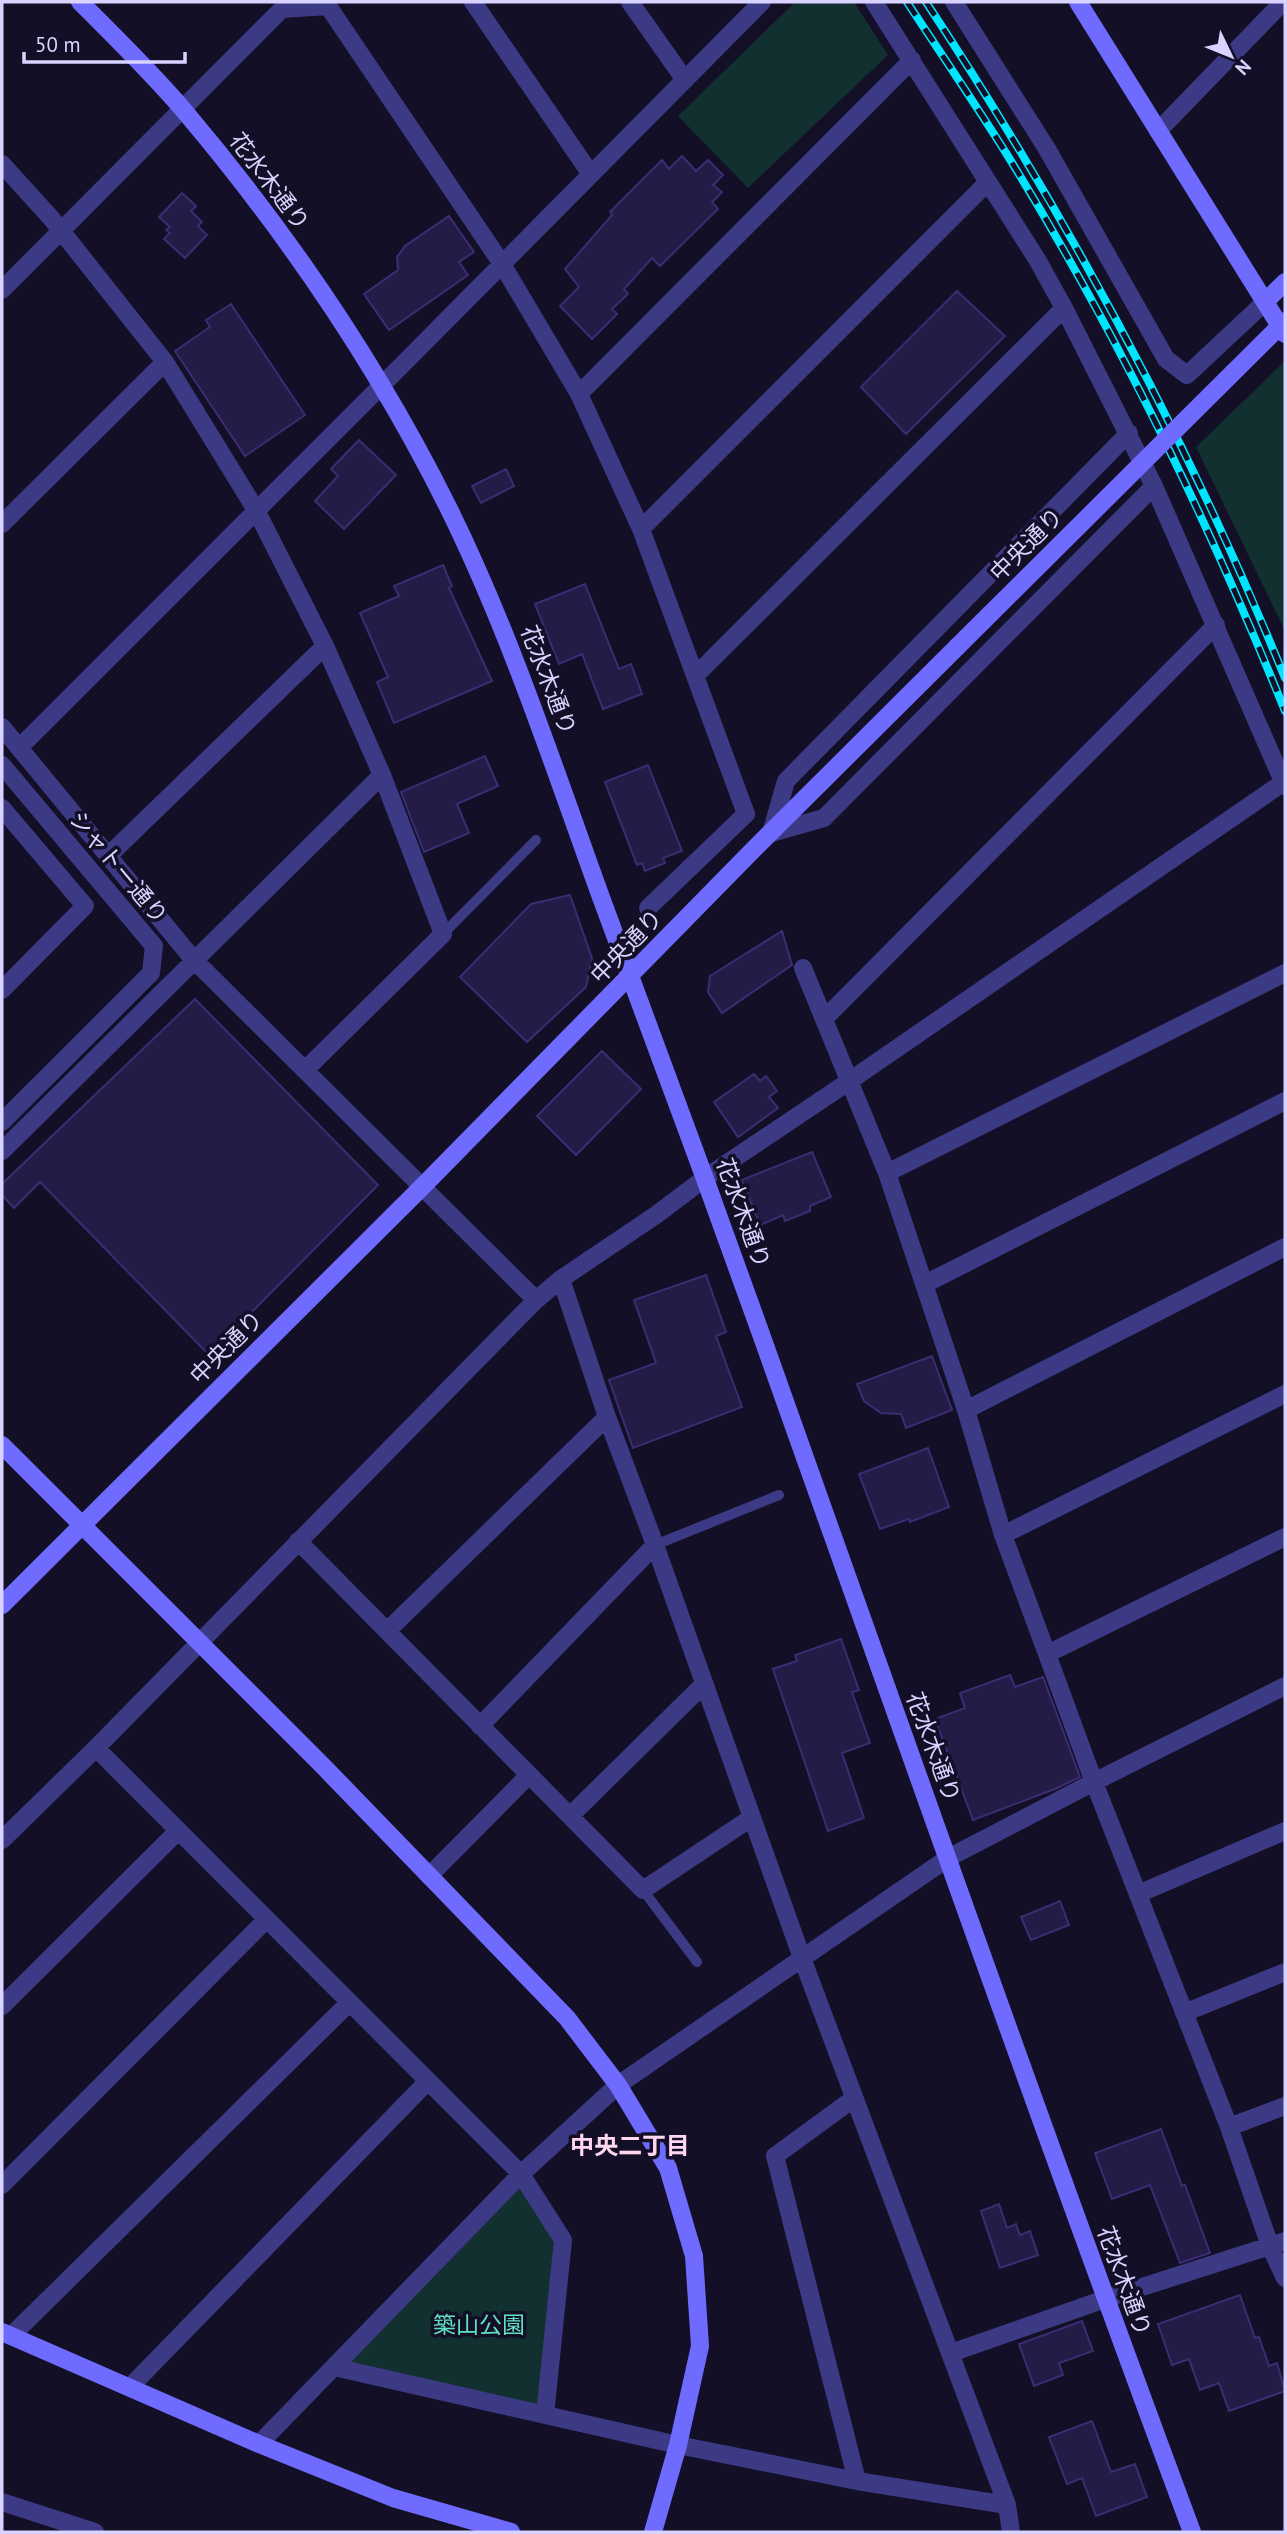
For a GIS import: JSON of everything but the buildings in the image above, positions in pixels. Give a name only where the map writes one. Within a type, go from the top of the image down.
[{"type":"street","name":"花水木通り","points":[[80,2],[183,109],[319,288],[381,386],[448,508],[497,616],[632,975],[1105,2299],[1192,2532]]},
{"type":"street","points":[[473,2],[590,173]]},
{"type":"street","points":[[631,2],[685,80]]},
{"type":"street","points":[[19,748],[762,2]]},
{"type":"street","points":[[2,1840],[96,1748],[198,1641],[536,1300],[561,1279],[1284,784],[1154,486],[1064,308],[874,2]]},
{"type":"street","points":[[954,2],[1047,149],[1166,359],[1187,375],[1285,282]]},
{"type":"street","points":[[1078,2],[1285,334]]},
{"type":"street","points":[[1158,131],[1283,2]]},
{"type":"street","points":[[2,290],[282,9],[328,4],[502,264],[579,394],[641,529],[746,814],[648,908]]},
{"type":"street","points":[[579,394],[912,61]]},
{"type":"street","points":[[2,164],[62,230],[165,362],[256,510],[325,646],[382,775],[443,933],[305,1070]]},
{"type":"street","points":[[641,529],[988,182]]},
{"type":"street","points":[[695,676],[1064,308]]},
{"type":"street","name":"中央通り","points":[[2,1605],[1285,321]]},
{"type":"street","points":[[2,524],[165,362]]},
{"type":"street","points":[[771,833],[786,781],[1129,433]]},
{"type":"street","points":[[771,833],[824,818],[1154,486]]},
{"type":"street","points":[[824,1019],[1216,625]]},
{"type":"street","points":[[107,857],[325,646]]},
{"type":"street","points":[[2,727],[193,960],[536,1300]]},
{"type":"street","name":"シャトー通り","points":[[2,765],[154,946],[151,973],[2,1122]]},
{"type":"street","points":[[2,1151],[382,775]]},
{"type":"street","points":[[2,808],[85,906],[2,990]]},
{"type":"street","points":[[803,968],[887,1173],[966,1410],[1003,1535],[1046,1654],[1184,2013],[1278,2243],[1285,2278]]},
{"type":"street","points":[[887,1173],[1285,973]]},
{"type":"street","points":[[925,1284],[1285,1101]]},
{"type":"street","points":[[966,1410],[1285,1247]]},
{"type":"street","points":[[561,1279],[607,1417],[853,2099],[1007,2505],[1011,2532]]},
{"type":"street","points":[[1003,1535],[1285,1394]]},
{"type":"street","points":[[387,1631],[607,1417]]},
{"type":"street","points":[[2,1444],[567,2018],[618,2085],[668,2168],[694,2256],[700,2346],[678,2445],[653,2532]]},
{"type":"street","points":[[1046,1654],[1285,1537]]},
{"type":"street","points":[[298,1541],[643,1890],[751,1818]]},
{"type":"street","points":[[480,1726],[655,1545]]},
{"type":"street","points":[[569,1816],[703,1685]]},
{"type":"street","points":[[259,2444],[521,2174],[618,2085],[948,1858],[1285,1686]]},
{"type":"street","points":[[96,1748],[521,2174],[563,2240],[545,2415]]},
{"type":"street","points":[[429,1876],[529,1775]]},
{"type":"street","points":[[2,2006],[178,1831]]},
{"type":"street","points":[[1138,1894],[1285,1831]]},
{"type":"street","points":[[2,2185],[266,1920]]},
{"type":"street","points":[[1184,2013],[1285,1972]]},
{"type":"street","points":[[349,2003],[7,2334],[259,2444],[393,2498],[511,2532]]},
{"type":"street","points":[[130,2387],[428,2081]]},
{"type":"street","points":[[853,2099],[775,2156],[857,2482]]},
{"type":"street","points":[[1229,2127],[1285,2106]]},
{"type":"street","points":[[951,2353],[1278,2243]]},
{"type":"street","points":[[334,2367],[678,2445],[857,2482],[1007,2505]]},
{"type":"street","points":[[2,2502],[95,2532]]},
{"type":"lane","points":[[443,933],[536,841]]},
{"type":"lane","points":[[655,1545],[779,1494]]},
{"type":"lane","points":[[643,1890],[696,1962]]},
{"type":"green space","points":[[795,2],[854,2],[888,55],[748,188],[678,116]]},
{"type":"green space","points":[[1284,362],[1285,364],[1285,631],[1196,447]]},
{"type":"green space","name":"築山公園","points":[[521,2174],[563,2240],[545,2415],[334,2367]]},
{"type":"railway","points":[[907,2],[1006,153],[1122,357],[1192,497],[1285,711]]},
{"type":"railway","points":[[926,2],[1028,164],[1122,331],[1208,503],[1285,678]]},
{"type":"district","name":"中央二丁目","points":[[630,2145]]}]
